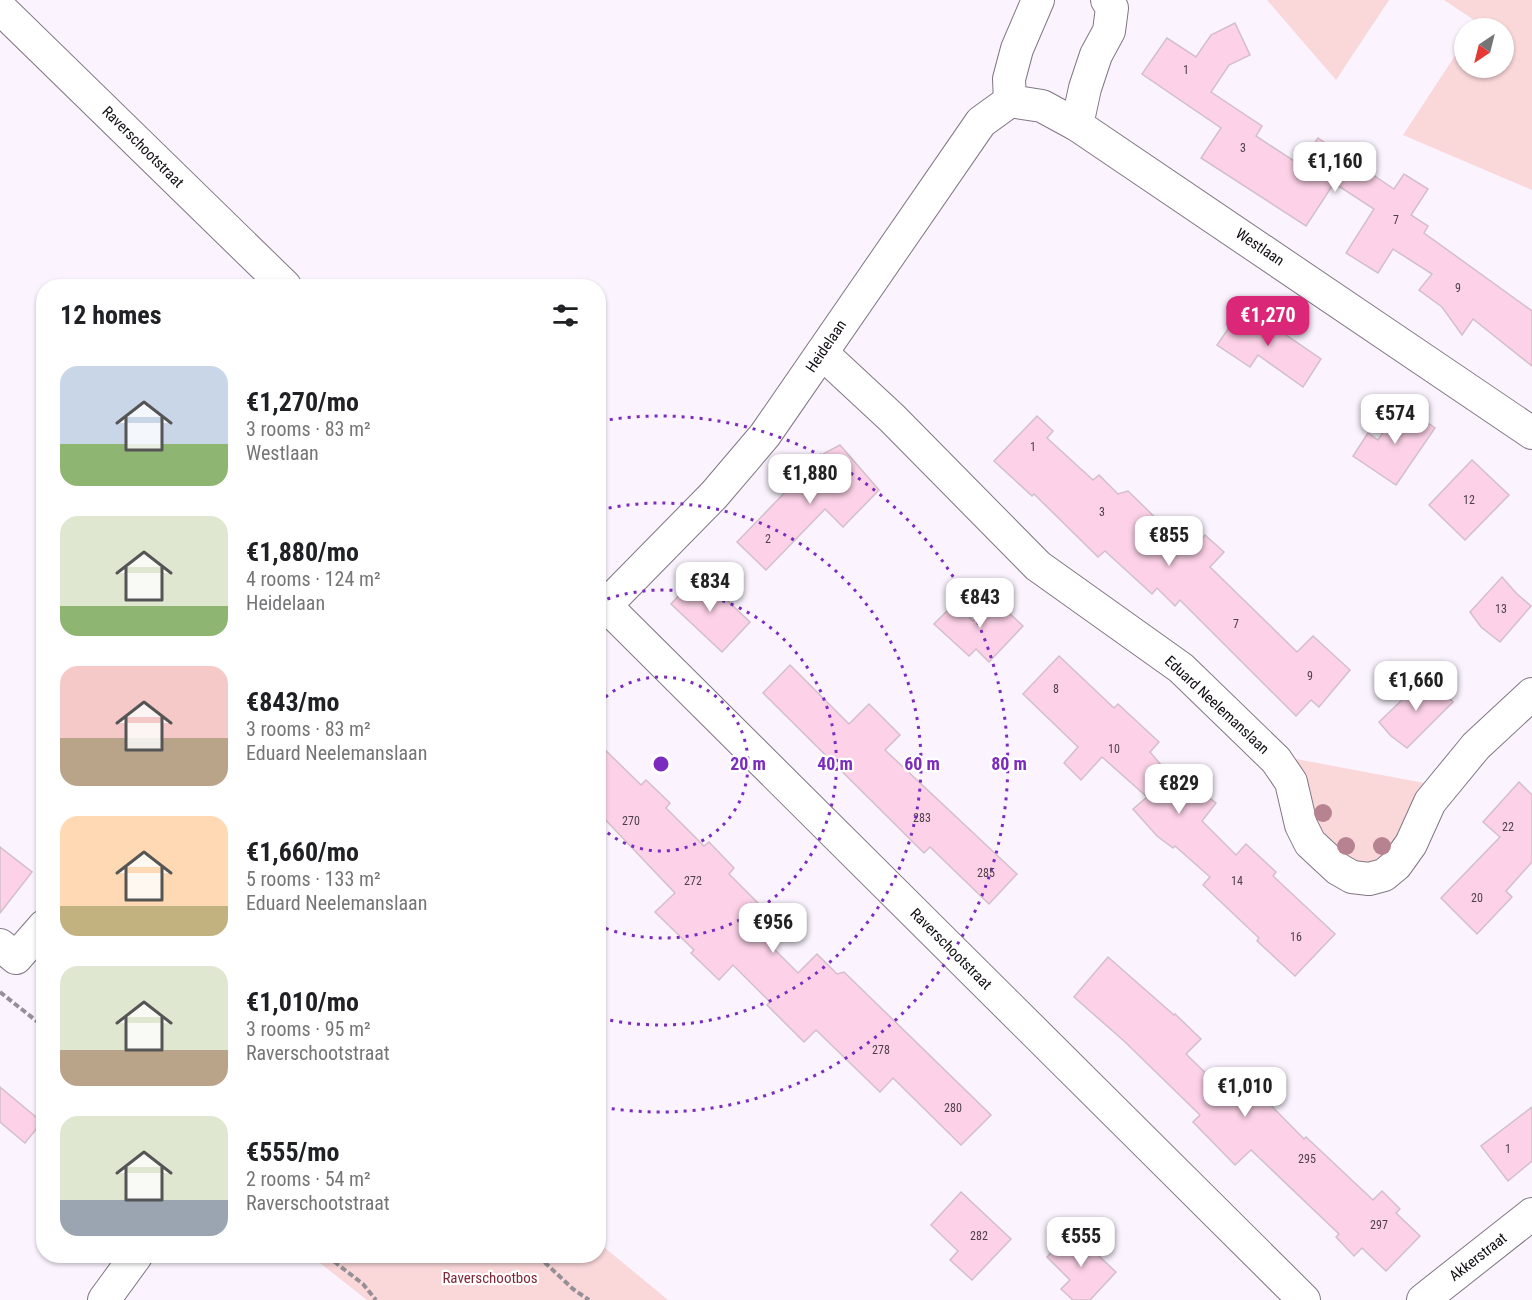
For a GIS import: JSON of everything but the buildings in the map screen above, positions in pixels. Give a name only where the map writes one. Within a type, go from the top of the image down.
[{"type":"street","points":[[1011,101],[1008,79],[1017,50],[1038,0]]},
{"type":"street","points":[[1077,125],[1092,66],[1109,31],[1112,8],[1107,0]]},
{"type":"street","name":"Raverschootstraat","points":[[0,8],[278,279]]},
{"type":"street","name":"Westlaan","points":[[1011,101],[1042,106],[1077,125],[1532,433]]},
{"type":"street","name":"Heidelaan","points":[[606,598],[721,486],[765,435],[981,122],[1011,101]]},
{"type":"street","name":"Eduard Neelemanslaan","points":[[822,353],[892,418],[1038,566],[1181,668],[1276,760],[1291,782],[1301,825],[1310,843],[1338,869],[1352,877],[1369,879],[1384,875],[1396,865],[1411,844],[1430,802],[1476,746],[1532,694]]},
{"type":"street","name":"Raverschootstraat","points":[[606,606],[1304,1300]]},
{"type":"street","points":[[8,952],[36,932]]},
{"type":"street","name":"Akkerstraat","points":[[1424,1300],[1532,1214]]},
{"type":"street","points":[[104,1300],[130,1263]]},
{"type":"path","points":[[0,992],[36,1021]]},
{"type":"path","points":[[336,1263],[363,1284],[376,1300]]},
{"type":"path","points":[[545,1263],[573,1289],[589,1300]]},
{"type":"green space","points":[[1267,0],[1389,0],[1336,80]]},
{"type":"green space","points":[[1444,0],[1532,0],[1532,190],[1403,135],[1454,57],[1454,78],[1514,78],[1514,18],[1471,18]]},
{"type":"green space","points":[[1296,759],[1424,783],[1387,858],[1355,870],[1311,831]]},
{"type":"green space","name":"Raverschootbos","points":[[606,1249],[668,1300],[367,1300],[320,1263],[606,1263]]}]
